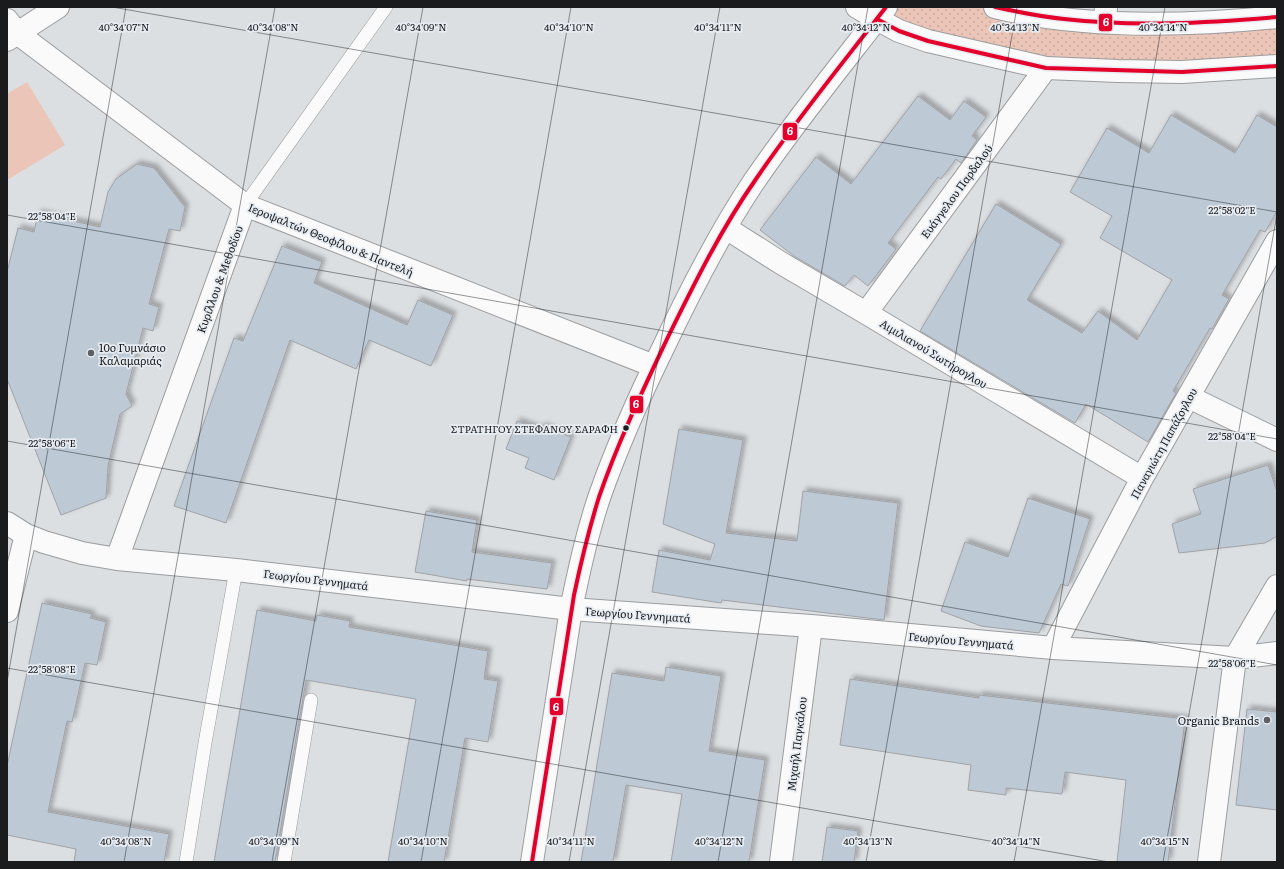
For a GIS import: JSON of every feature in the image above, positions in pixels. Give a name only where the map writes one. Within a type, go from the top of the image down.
[{"type":"street","points":[[10,31],[58,7]]},
{"type":"street","points":[[857,7],[882,13],[899,31],[928,41],[1046,68],[1118,72],[1182,72],[1277,66]]},
{"type":"street","points":[[995,7],[1073,20],[1105,14],[1186,24],[1277,17]]},
{"type":"street","points":[[532,862],[571,609],[578,575],[587,538],[600,496],[618,448],[654,366],[698,276],[726,228],[754,182],[778,147],[882,13]]},
{"type":"street","name":"Ιεροψαλτών Θεοφίλου & Παντελή","points":[[10,31],[246,205],[654,366]]},
{"type":"street","name":"Ευάγγελου Παρδαλού","points":[[866,313],[1046,68]]},
{"type":"street","name":"Κυρίλλου & Μεθοδίου","points":[[117,559],[246,205]]},
{"type":"street","name":"Αιμιλιανού Σωτήρογλου","points":[[726,228],[781,263],[1142,478]]},
{"type":"street","name":"Παναγιώτη Παπάζογλου","points":[[1053,648],[1142,478],[1275,248]]},
{"type":"street","points":[[1189,397],[1277,440]]},
{"type":"street","name":"Γεωργίου Γεννηματά","points":[[7,523],[26,536],[44,542],[82,553],[117,559],[236,570],[571,609],[811,626],[1053,648],[1235,658],[1277,653]]},
{"type":"street","points":[[7,611],[26,536]]},
{"type":"street","points":[[1209,862],[1235,658],[1277,586]]},
{"type":"street","name":"Μιχαήλ Παγκάλου","points":[[781,862],[811,626]]},
{"type":"lane","name":"Κυρίλλου & Μεθοδίου","points":[[246,205],[386,7]]},
{"type":"lane","points":[[186,862],[205,743],[236,570]]},
{"type":"lane","points":[[284,862],[310,700]]},
{"type":"shaded area","points":[[857,7],[995,7],[1012,11],[1277,17],[1277,66],[1046,68]]},
{"type":"shaded area","points":[[27,82],[65,145],[7,180],[7,94]]},
{"type":"building","points":[[918,96],[950,120],[964,101],[986,117],[972,136],[977,140],[961,163],[956,159],[941,179],[938,177],[888,243],[896,249],[868,286],[854,275],[845,286],[794,256],[760,230],[816,157],[851,184]]},
{"type":"building","points":[[1171,115],[1235,153],[1257,115],[1277,127],[1277,211],[1265,232],[1260,230],[1222,295],[1229,299],[1173,391],[1176,393],[1148,442],[1086,404],[1075,423],[920,331],[996,204],[1061,244],[1027,300],[1082,333],[1098,311],[1137,340],[1172,280],[1100,238],[1112,216],[1070,192],[1107,128],[1149,153]]},
{"type":"building","points":[[137,164],[154,168],[185,207],[180,231],[169,229],[149,304],[159,307],[153,331],[143,328],[126,394],[132,406],[120,414],[108,466],[106,498],[61,515],[7,379],[7,272],[18,228],[34,232],[38,213],[100,227],[108,192],[116,179]]},
{"type":"building","points":[[282,246],[322,262],[314,283],[407,325],[418,300],[453,315],[431,366],[369,340],[356,369],[290,340],[226,523],[174,506],[234,338],[243,341]]},
{"type":"building","points":[[517,421],[540,430],[542,426],[571,437],[554,480],[525,468],[529,458],[506,449]]},
{"type":"building","points":[[679,429],[743,440],[726,533],[797,541],[803,491],[898,503],[884,620],[722,600],[721,603],[652,592],[659,550],[710,560],[715,544],[663,524]]},
{"type":"building","points":[[1268,465],[1277,492],[1277,536],[1265,543],[1179,553],[1172,524],[1201,514],[1193,489]]},
{"type":"building","points":[[1028,498],[1090,519],[1068,586],[1061,584],[1039,633],[981,626],[941,611],[965,542],[1008,557]]},
{"type":"building","points":[[426,511],[477,520],[472,552],[552,563],[547,589],[467,579],[467,581],[415,572]]},
{"type":"building","points":[[42,603],[92,614],[90,618],[106,622],[97,665],[85,663],[72,722],[67,721],[48,812],[169,834],[164,862],[74,862],[76,849],[7,835],[7,766]]},
{"type":"building","points":[[257,610],[316,621],[317,615],[350,621],[349,627],[488,651],[484,679],[498,681],[488,742],[465,738],[444,862],[388,862],[416,699],[306,680],[275,862],[214,862]]},
{"type":"building","points":[[666,667],[721,676],[709,751],[765,760],[749,862],[671,862],[682,794],[626,785],[613,862],[581,862],[612,673],[664,681]]},
{"type":"building","points":[[850,679],[979,698],[979,695],[1185,719],[1168,862],[1117,862],[1126,780],[1065,772],[1062,794],[1006,788],[1006,795],[968,790],[971,765],[840,745]]},
{"type":"building","points":[[1247,709],[1277,712],[1277,810],[1236,805]]},
{"type":"building","points":[[827,827],[858,831],[854,862],[822,862]]},
{"type":"transit line","name":"6","points":[[532,862],[574,595],[585,546],[606,477],[649,377],[677,318],[708,257],[731,217],[787,135],[886,7]]},
{"type":"transit line","name":"6","points":[[995,7],[1055,18],[1117,23],[1224,21],[1277,17]]},
{"type":"transit line","name":"6","points":[[877,19],[899,31],[928,41],[1046,68],[1182,72],[1277,66]]},
{"type":"place","name":"10ο Γυμνάσιο Καλαμαριάς","points":[[91,353]]},
{"type":"place","name":"ΣΤΡΑΤΗΓΟΥ ΣΤΕΦΑΝΟΥ ΣΑΡΑΦΗ","points":[[626,428]]},
{"type":"place","name":"Organic Brands","points":[[1267,720]]}]
